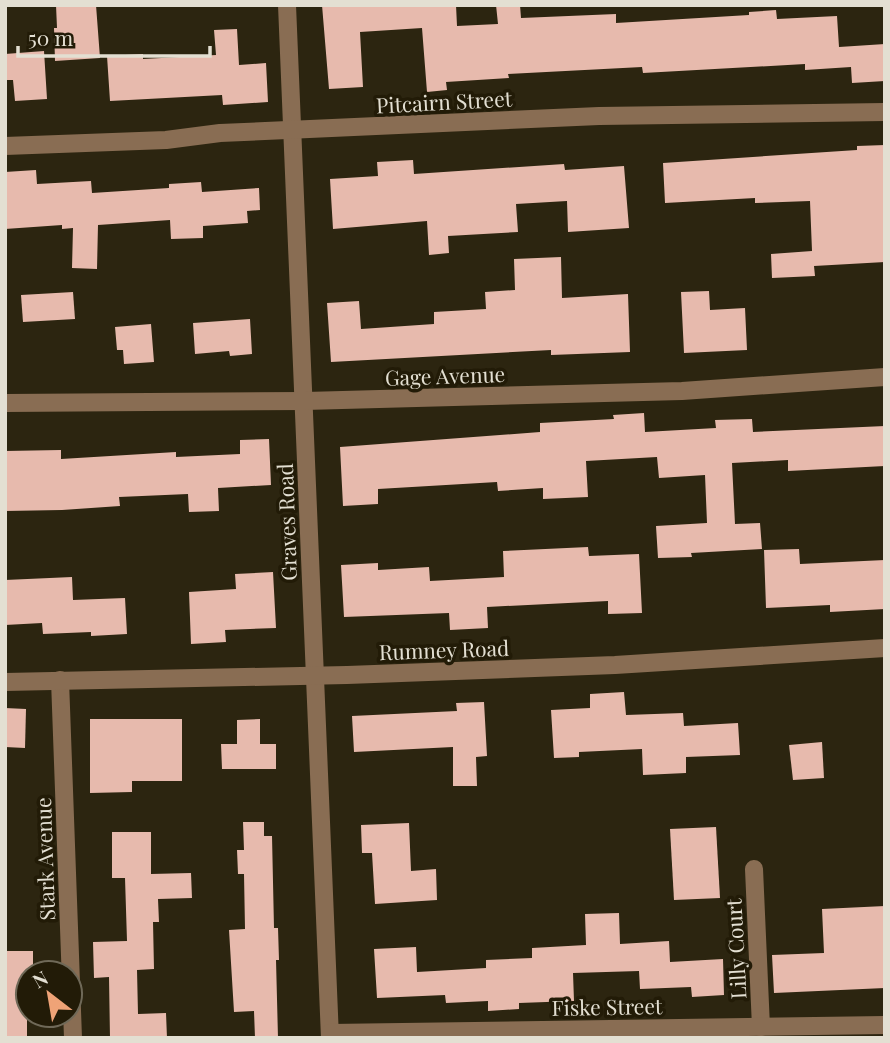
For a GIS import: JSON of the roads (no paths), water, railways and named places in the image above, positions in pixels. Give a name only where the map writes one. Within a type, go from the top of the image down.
[{"type":"street","name":"Graves Road","points":[[287,5],[330,1035]]},
{"type":"street","name":"Pitcairn Street","points":[[5,146],[166,140],[220,133],[599,116],[885,112]]},
{"type":"street","name":"Gage Avenue","points":[[5,403],[305,401],[682,391],[885,377]]},
{"type":"street","name":"Rumney Road","points":[[5,682],[634,664],[885,648]]},
{"type":"street","name":"Stark Avenue","points":[[60,680],[73,1038]]},
{"type":"street","name":"Lilly Court","points":[[754,869],[761,1027]]},
{"type":"street","name":"Fiske Street","points":[[330,1035],[885,1025]]}]
